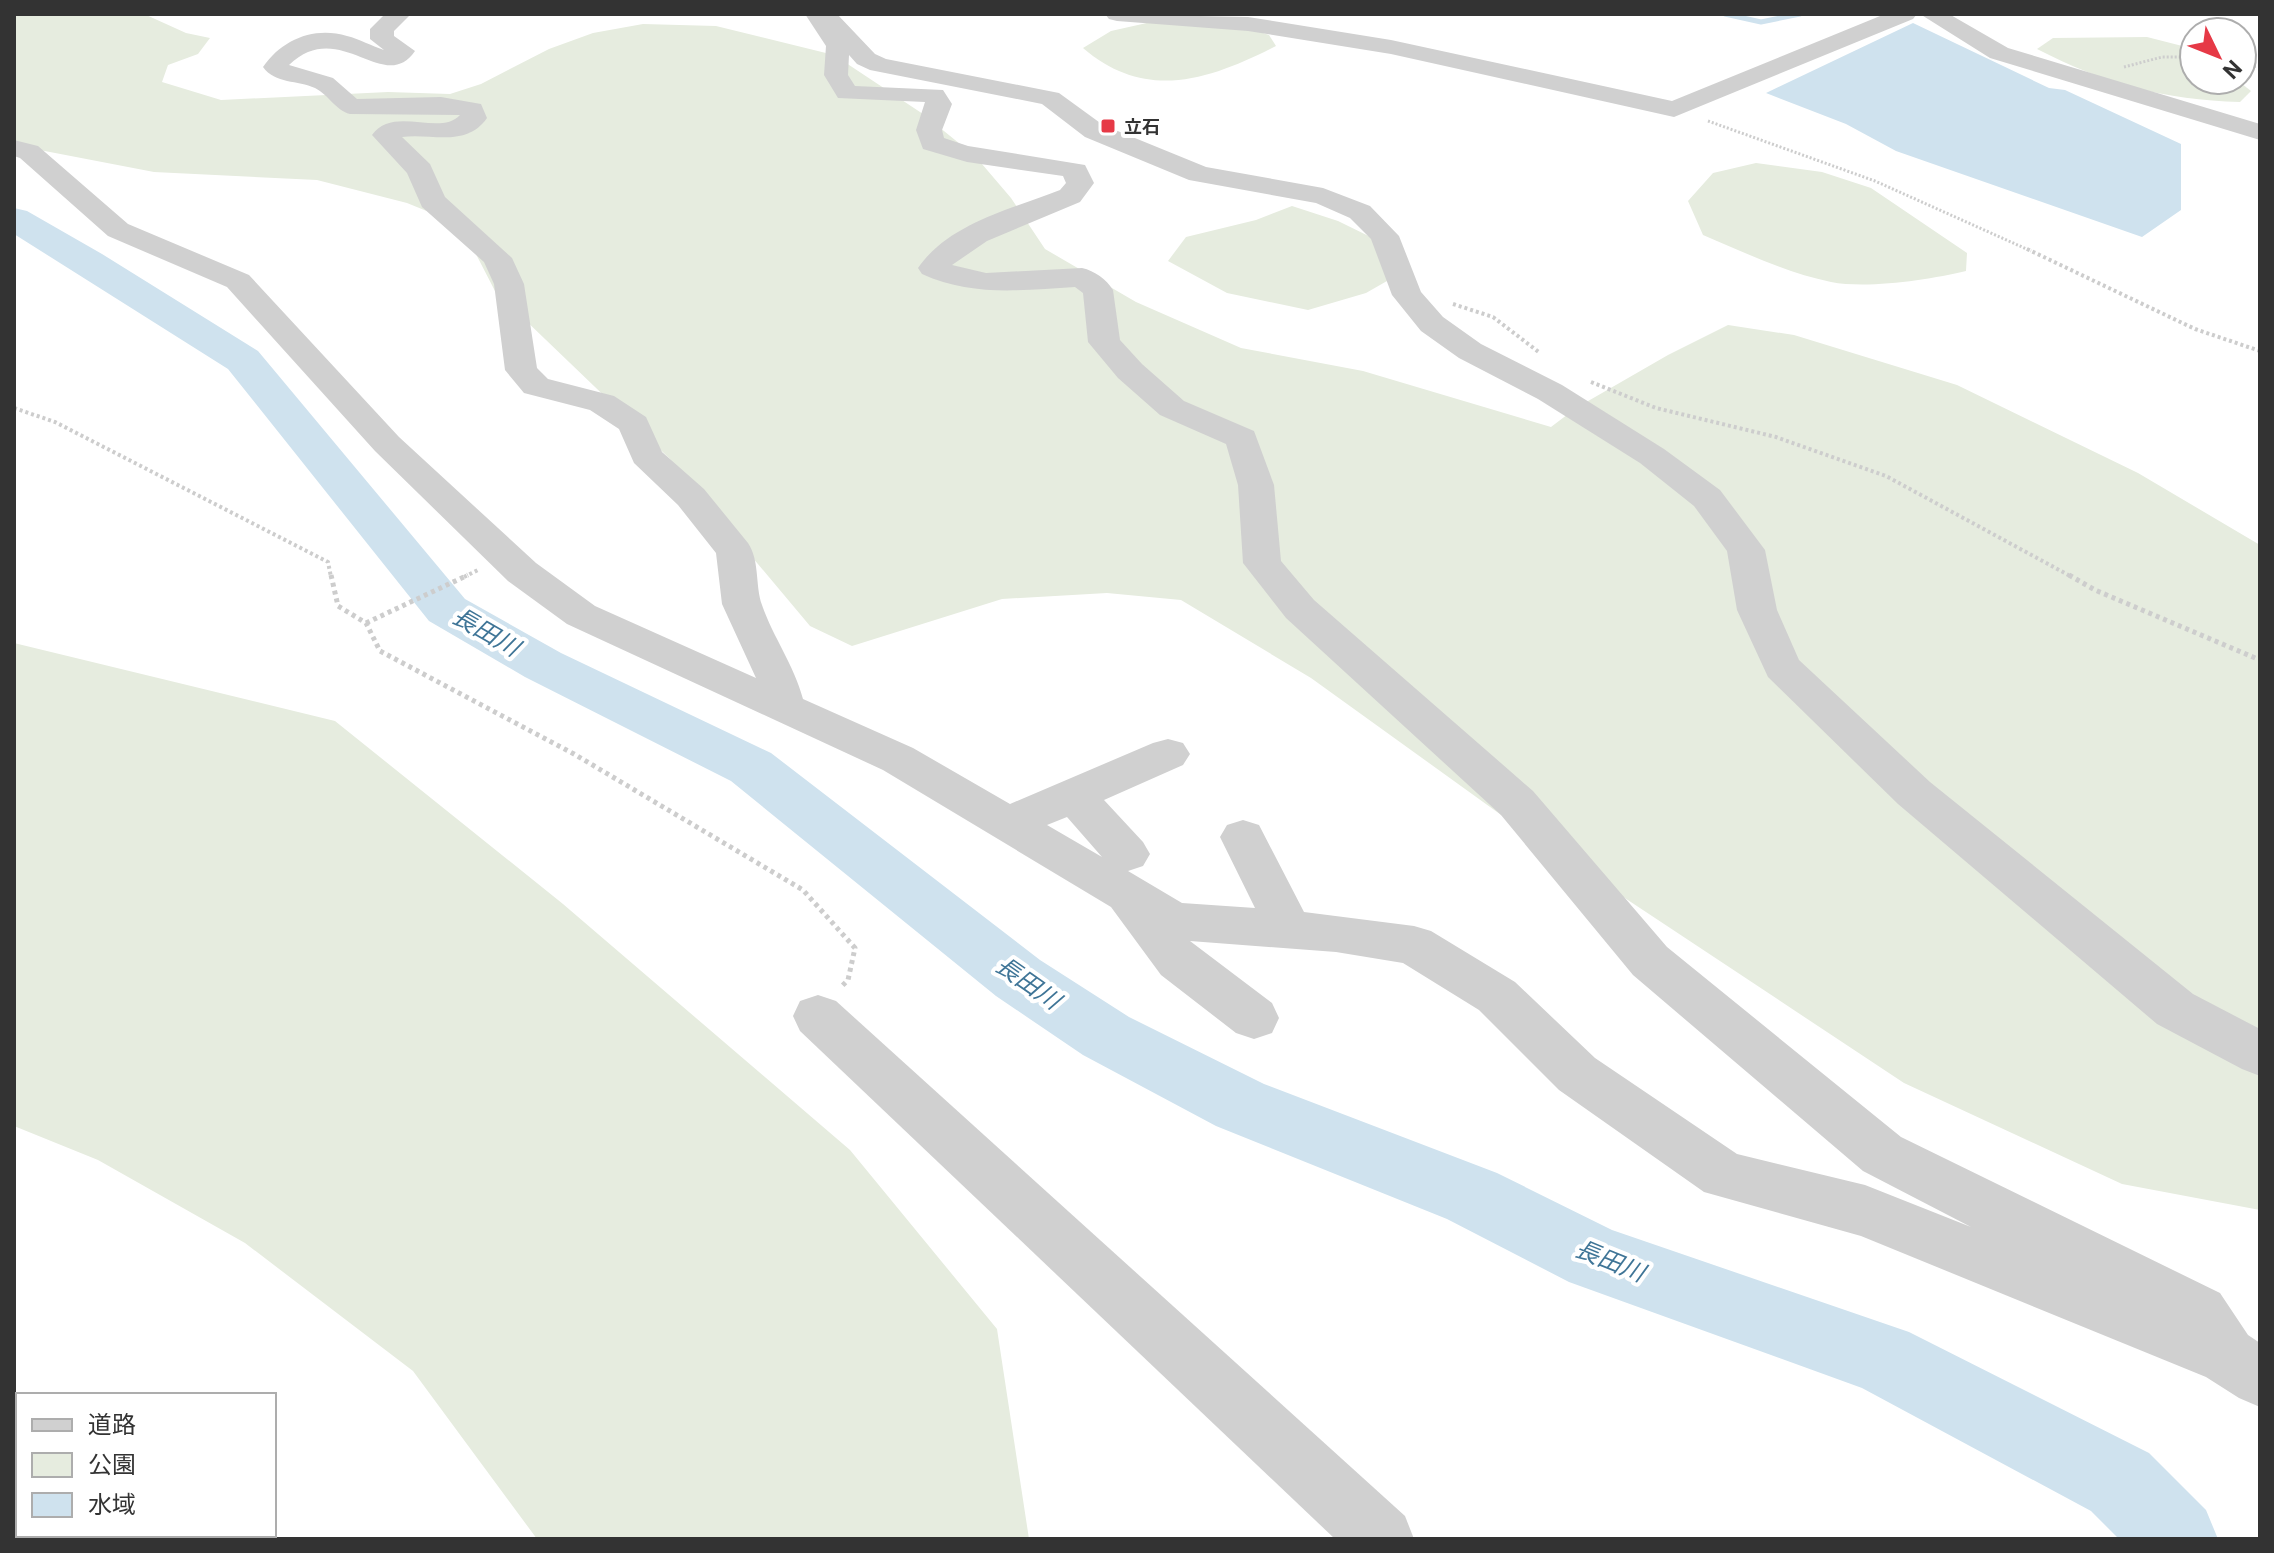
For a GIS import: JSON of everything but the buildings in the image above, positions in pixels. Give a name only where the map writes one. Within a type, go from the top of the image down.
[{"type":"street","points":[[399,14],[382,29],[382,39],[403,51],[398,55],[384,58],[338,40],[323,39],[283,54],[275,67],[282,73],[319,81],[333,88],[350,106],[375,109],[402,104],[447,103],[472,109],[474,118],[465,127],[444,133],[411,125],[385,135],[420,170],[432,201],[497,258],[509,284],[521,370],[536,386],[602,403],[634,424],[646,456],[691,497],[735,551],[742,604],[776,675],[785,710]]},
{"type":"street","points":[[817,14],[838,46],[836,75],[847,93],[934,95],[939,104],[929,130],[932,143],[956,154],[995,161],[1047,163],[1075,171],[1080,183],[1070,196],[961,243],[941,256],[933,268],[947,276],[982,281],[1082,277],[1098,290],[1104,342],[1130,371],[1172,408],[1242,438],[1256,485],[1262,563],[1300,609],[1517,803],[1650,961],[1882,1154],[2199,1313],[2243,1366]]},
{"type":"street","points":[[823,14],[833,19],[866,59],[879,65],[1050,98],[1094,131],[1199,174],[1323,196],[1360,212],[1384,236],[1407,295],[1432,324],[1470,351],[1550,392],[1640,448],[1707,498],[1746,550],[1757,610],[1782,667],[1914,793],[2175,1009],[2260,1054]]},
{"type":"street","points":[[1124,15],[1248,24],[1366,43],[1674,109],[1905,14]]},
{"type":"street","points":[[1932,14],[1999,53],[2260,132]]},
{"type":"street","points":[[14,148],[29,152],[118,230],[238,281],[387,444],[522,572],[581,615],[898,759],[1007,823],[1125,873],[1174,921],[1336,933],[1414,945],[1497,996],[1577,1074],[1723,1175],[1865,1211],[2243,1366]]},
{"type":"street","points":[[1007,823],[1075,797],[1098,782],[1168,754]]},
{"type":"street","points":[[1075,797],[1178,961],[1254,1018]]},
{"type":"street","points":[[1243,837],[1289,929]]},
{"type":"street","points":[[818,1016],[1382,1539]]},
{"type":"path","points":[[1674,109],[1875,181],[2082,274],[2195,329],[2260,351]]},
{"type":"path","points":[[1416,305],[1453,304],[1477,309],[1546,356]]},
{"type":"path","points":[[1579,375],[1656,408],[1776,437],[1886,476],[2007,539],[2095,590],[2260,660]]},
{"type":"path","points":[[14,408],[55,422],[328,562],[338,606],[366,623],[380,651],[574,754],[803,890],[855,948],[848,980],[818,1016]]},
{"type":"path","points":[[366,623],[490,564]]},
{"type":"green space","points":[[14,14],[144,14],[186,33],[210,38],[198,54],[168,65],[162,82],[221,100],[388,92],[450,94],[481,84],[549,49],[593,33],[643,24],[716,26],[834,55],[923,114],[976,157],[1011,198],[1045,249],[1136,302],[1241,348],[1363,371],[1551,427],[1576,408],[1668,355],[1728,325],[1794,335],[1957,385],[2138,473],[2260,545],[2260,1210],[2122,1184],[1904,1083],[1522,830],[1311,678],[1181,600],[1107,593],[1002,599],[852,646],[810,626],[669,458],[495,291],[461,225],[407,203],[317,180],[154,172],[24,147],[14,141]]},
{"type":"green space","points":[[1187,14],[1269,35],[1276,46],[1226,68],[1178,80],[1154,80],[1130,75],[1107,65],[1083,48],[1111,31]]},
{"type":"green space","points":[[2147,37],[2178,45],[2178,96],[2246,96],[2240,102],[2212,101],[2160,94],[2111,81],[2037,49],[2053,38]]},
{"type":"green space","points":[[1756,163],[1822,172],[1871,188],[1967,253],[1966,271],[1898,282],[1831,282],[1782,268],[1703,235],[1688,201],[1713,173]]},
{"type":"green space","points":[[1292,206],[1338,221],[1389,246],[1401,273],[1366,293],[1308,310],[1227,293],[1168,261],[1186,237],[1256,220]]},
{"type":"green space","points":[[14,643],[335,721],[563,904],[850,1150],[997,1329],[1029,1539],[537,1539],[413,1371],[245,1243],[98,1160],[14,1126]]},
{"type":"water","points":[[1913,23],[2049,88],[2065,90],[2181,144],[2181,210],[2142,237],[1896,151],[1846,124],[1766,93]]},
{"type":"waterway","points":[[1725,14],[1761,22],[1800,14]]},
{"type":"waterway","name":"長田川","points":[[14,219],[89,262],[243,360],[447,610],[543,665],[751,767],[1018,978],[1106,1036],[1240,1105],[1472,1196],[1595,1258],[1882,1358],[2120,1482],[2177,1539]]},
{"type":"place","name":"立石","points":[[1108,126]]}]
